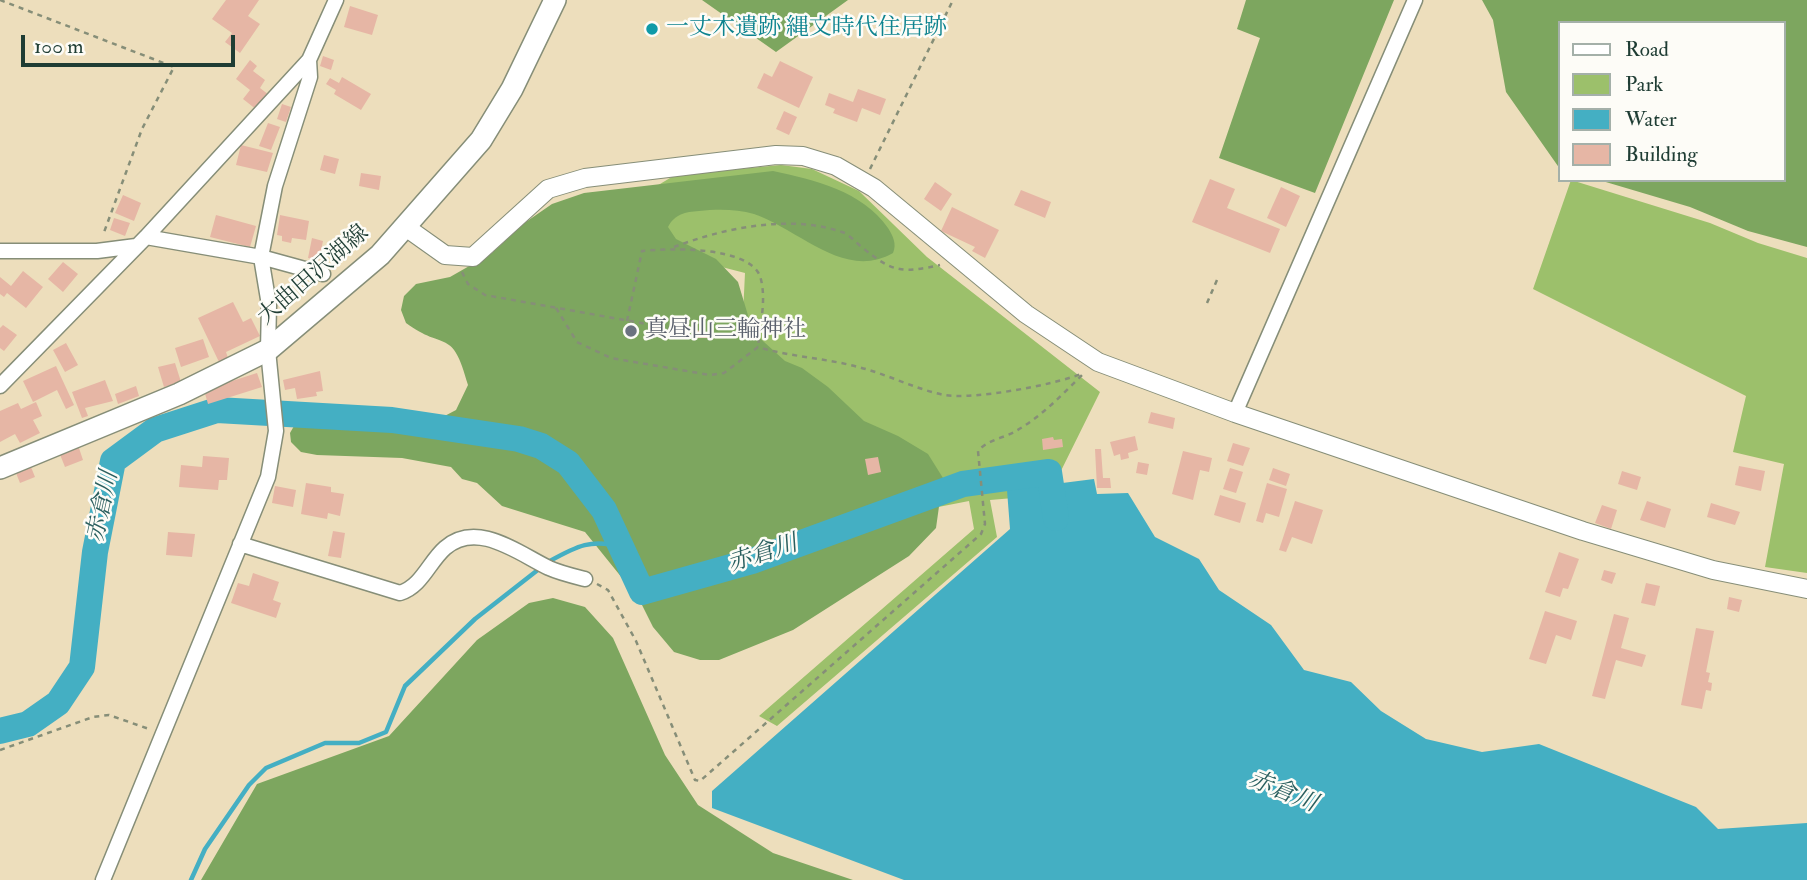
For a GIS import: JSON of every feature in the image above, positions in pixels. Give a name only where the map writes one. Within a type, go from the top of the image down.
[{"type":"main road","name":"大曲田沢湖線","points":[[0,468],[179,394],[268,349],[380,255],[407,228],[481,140],[512,89],[555,0]]},
{"type":"street","points":[[0,386],[141,242],[309,60],[337,0]]},
{"type":"street","points":[[1235,413],[1415,0]]},
{"type":"street","points":[[103,880],[268,477],[276,430],[268,349],[269,305],[261,257],[275,186],[310,77],[309,60]]},
{"type":"street","points":[[407,228],[445,255],[473,257],[548,189],[585,178],[776,155],[803,156],[836,166],[864,182],[1026,314],[1098,362],[1235,413],[1583,531],[1713,570],[1807,589]]},
{"type":"street","points":[[0,251],[97,251],[141,242],[261,257],[323,274]]},
{"type":"street","points":[[240,544],[400,593],[411,589],[444,548],[459,538],[478,536],[498,542],[552,569],[585,579]]},
{"type":"path","points":[[0,0],[174,67],[142,129],[97,251]]},
{"type":"path","points":[[864,182],[953,0]]},
{"type":"path","points":[[628,321],[642,251],[674,247],[720,233],[792,224],[844,232],[879,261],[907,273],[960,261]]},
{"type":"path","points":[[556,308],[577,342],[611,358],[710,375],[724,373],[758,347],[763,298],[759,275],[751,264],[711,251],[674,247]]},
{"type":"path","points":[[458,258],[468,284],[477,291],[686,331]]},
{"type":"path","points":[[1207,303],[1217,280]]},
{"type":"path","points":[[758,347],[784,355],[857,366],[946,395],[1007,390],[1062,381],[1083,373]]},
{"type":"path","points":[[585,579],[608,590],[636,641],[695,780],[700,781],[981,534],[985,524],[978,451],[984,443],[1018,430],[1049,407],[1098,362]]},
{"type":"path","points":[[0,750],[93,717],[109,715],[163,734]]},
{"type":"green space","points":[[702,0],[848,0],[776,52]]},
{"type":"green space","points":[[1246,0],[1394,0],[1315,193],[1219,158],[1260,38],[1237,29]]},
{"type":"green space","points":[[1482,0],[1807,0],[1807,247],[1748,231],[1690,207],[1606,182],[1786,182],[1786,21],[1559,21],[1559,168],[1506,92],[1493,20]]},
{"type":"green space","points":[[781,165],[812,169],[859,191],[927,257],[1100,392],[1049,495],[990,500],[997,537],[777,726],[759,716],[974,529],[969,501],[764,541],[742,335],[745,273],[687,258],[645,193],[675,175]]},
{"type":"green space","points":[[773,171],[821,183],[865,205],[890,231],[894,243],[893,253],[875,260],[857,261],[839,257],[771,221],[734,210],[685,213],[677,216],[668,227],[676,239],[716,259],[738,282],[753,332],[785,361],[802,368],[828,387],[864,421],[898,436],[928,454],[943,478],[936,528],[909,556],[793,630],[719,660],[700,660],[674,652],[653,627],[639,599],[585,532],[502,506],[477,483],[462,479],[451,467],[402,458],[317,455],[301,452],[291,442],[290,433],[294,426],[309,422],[388,432],[420,429],[456,410],[468,385],[457,354],[446,343],[419,332],[406,323],[401,310],[404,296],[416,284],[450,277],[492,253],[523,224],[552,204],[584,193]]},
{"type":"green space","points":[[1570,182],[1710,223],[1758,243],[1807,258],[1807,573],[1765,567],[1784,464],[1733,452],[1746,396],[1533,289]]},
{"type":"green space","points":[[553,598],[585,607],[613,638],[665,755],[698,805],[773,853],[853,880],[201,880],[257,784],[389,736],[477,640],[529,603]]},
{"type":"water","points":[[1094,479],[1097,494],[1128,493],[1155,537],[1199,559],[1219,590],[1271,625],[1304,670],[1351,682],[1381,711],[1426,739],[1482,752],[1539,744],[1696,807],[1718,829],[1807,823],[1807,880],[904,880],[712,808],[712,791],[1010,529],[1007,490]]},
{"type":"building","points":[[226,0],[259,0],[248,16],[260,24],[240,53],[225,42],[232,33],[212,19]]},
{"type":"building","points":[[350,6],[378,15],[372,35],[344,27]]},
{"type":"building","points":[[323,56],[334,60],[331,70],[320,66]]},
{"type":"building","points":[[250,60],[257,66],[253,71],[265,80],[260,88],[269,95],[257,110],[243,99],[250,90],[236,79]]},
{"type":"building","points":[[780,61],[813,77],[799,108],[757,88],[764,73],[772,77]]},
{"type":"building","points":[[342,77],[371,94],[361,110],[334,94],[336,90],[326,84],[330,78],[339,83]]},
{"type":"building","points":[[858,89],[886,99],[880,115],[862,108],[857,122],[833,113],[835,109],[825,105],[829,93],[853,102]]},
{"type":"building","points":[[282,104],[291,107],[286,122],[277,119]]},
{"type":"building","points":[[784,111],[797,117],[789,135],[776,129]]},
{"type":"building","points":[[268,123],[280,127],[271,150],[259,146]]},
{"type":"building","points":[[241,145],[273,153],[267,172],[236,165]]},
{"type":"building","points":[[324,155],[339,159],[335,174],[320,170]]},
{"type":"building","points":[[361,173],[381,176],[379,190],[359,186]]},
{"type":"building","points":[[1210,179],[1235,189],[1227,208],[1280,229],[1270,253],[1192,222]]},
{"type":"building","points":[[935,182],[952,194],[941,211],[924,199]]},
{"type":"building","points":[[1281,187],[1300,196],[1286,227],[1267,218]]},
{"type":"building","points":[[1021,190],[1051,202],[1045,218],[1014,205]]},
{"type":"building","points":[[123,195],[141,203],[134,221],[115,213]]},
{"type":"building","points":[[952,207],[999,230],[985,258],[972,251],[975,247],[941,231]]},
{"type":"building","points":[[216,215],[256,226],[250,247],[210,237]]},
{"type":"building","points":[[280,215],[309,221],[306,240],[292,238],[291,243],[282,241],[282,236],[277,235]]},
{"type":"building","points":[[114,218],[130,223],[125,236],[110,230]]},
{"type":"building","points":[[312,238],[323,241],[319,260],[308,258]]},
{"type":"building","points":[[63,262],[78,274],[63,292],[48,279]]},
{"type":"building","points":[[23,271],[43,287],[26,308],[7,293],[4,297],[0,294],[0,277],[11,286]]},
{"type":"building","points":[[233,302],[243,322],[251,318],[260,336],[226,352],[228,358],[219,362],[198,318]]},
{"type":"building","points":[[3,325],[17,335],[4,351],[0,348],[0,328]]},
{"type":"building","points":[[693,329],[710,334],[709,338],[692,338]]},
{"type":"building","points":[[203,339],[209,357],[181,367],[175,348]]},
{"type":"building","points":[[66,343],[78,365],[65,372],[53,350]]},
{"type":"building","points":[[175,363],[181,382],[164,387],[158,367]]},
{"type":"building","points":[[56,366],[74,405],[66,409],[57,390],[33,402],[23,381]]},
{"type":"building","points":[[320,371],[323,391],[316,392],[317,396],[297,399],[295,388],[285,390],[283,380]]},
{"type":"building","points":[[257,373],[262,387],[208,404],[204,390]]},
{"type":"building","points":[[105,380],[113,401],[85,408],[88,416],[82,418],[72,392]]},
{"type":"building","points":[[136,386],[139,396],[118,404],[115,394]]},
{"type":"building","points":[[36,402],[42,416],[33,420],[40,433],[20,443],[15,434],[0,442],[0,411],[18,403],[21,409]]},
{"type":"building","points":[[1151,412],[1175,418],[1173,429],[1148,423]]},
{"type":"building","points":[[1135,436],[1138,450],[1128,453],[1129,458],[1121,460],[1120,454],[1114,456],[1110,442]]},
{"type":"building","points":[[1053,437],[1054,440],[1062,439],[1063,447],[1043,450],[1042,439]]},
{"type":"building","points":[[1233,443],[1250,448],[1243,466],[1227,461]]},
{"type":"building","points":[[78,445],[83,460],[65,467],[59,452]]},
{"type":"building","points":[[1095,449],[1101,449],[1103,478],[1110,478],[1111,488],[1097,488]]},
{"type":"building","points":[[1183,451],[1212,458],[1209,472],[1200,470],[1193,500],[1172,494]]},
{"type":"building","points":[[203,456],[229,458],[227,480],[219,480],[218,490],[179,487],[181,465],[202,467]]},
{"type":"building","points":[[878,457],[881,472],[868,475],[865,459]]},
{"type":"building","points":[[1138,462],[1149,464],[1147,475],[1136,473]]},
{"type":"building","points":[[1739,466],[1765,471],[1761,491],[1735,485]]},
{"type":"building","points":[[31,467],[35,477],[20,483],[16,473]]},
{"type":"building","points":[[1230,468],[1243,472],[1236,493],[1223,489]]},
{"type":"building","points":[[1273,468],[1290,474],[1286,486],[1269,480]]},
{"type":"building","points":[[1622,471],[1641,477],[1637,490],[1618,484]]},
{"type":"building","points":[[306,483],[331,487],[331,492],[344,494],[340,516],[328,513],[327,519],[301,514]]},
{"type":"building","points":[[1267,483],[1287,489],[1279,517],[1266,513],[1263,523],[1256,521]]},
{"type":"building","points":[[275,486],[296,490],[293,507],[272,503]]},
{"type":"building","points":[[1220,495],[1246,503],[1240,523],[1214,515]]},
{"type":"building","points":[[1295,501],[1323,510],[1312,544],[1292,537],[1286,552],[1279,550]]},
{"type":"building","points":[[1647,501],[1671,509],[1665,528],[1640,520]]},
{"type":"building","points":[[1711,503],[1740,512],[1735,525],[1707,517]]},
{"type":"building","points":[[1602,505],[1617,510],[1611,529],[1595,523]]},
{"type":"building","points":[[333,531],[345,533],[341,558],[328,556]]},
{"type":"building","points":[[168,532],[195,534],[192,557],[166,555]]},
{"type":"building","points":[[1559,552],[1579,559],[1568,589],[1563,588],[1560,597],[1545,592]]},
{"type":"building","points":[[1604,570],[1616,573],[1612,584],[1601,580]]},
{"type":"building","points":[[253,573],[279,582],[273,600],[281,603],[276,618],[231,603],[238,583],[249,586]]},
{"type":"building","points":[[1646,583],[1660,586],[1655,606],[1641,603]]},
{"type":"building","points":[[1729,597],[1742,600],[1739,612],[1727,609]]},
{"type":"building","points":[[1545,611],[1577,621],[1571,640],[1556,635],[1546,664],[1529,659]]},
{"type":"building","points":[[1614,614],[1629,618],[1621,648],[1646,655],[1642,667],[1616,660],[1605,699],[1592,696]]},
{"type":"building","points":[[1696,628],[1714,631],[1706,672],[1710,673],[1708,682],[1712,683],[1711,691],[1706,690],[1702,709],[1681,705]]},
{"type":"waterway","name":"赤倉川","points":[[0,731],[28,724],[58,703],[82,667],[95,552],[113,461],[155,430],[217,410],[392,420],[519,439],[541,446],[568,463],[604,510],[642,592],[752,561],[963,484],[1049,472],[1056,518]]},
{"type":"waterway","points":[[548,562],[584,545],[602,543],[623,548]]},
{"type":"waterway","points":[[191,880],[205,849],[249,785],[266,768],[325,743],[359,743],[386,732],[405,686],[475,619],[539,569]]},
{"type":"place","name":"一丈木遺跡 縄文時代住居跡","points":[[652,29]]},
{"type":"place","name":"真昼山三輪神社","points":[[631,331]]}]
